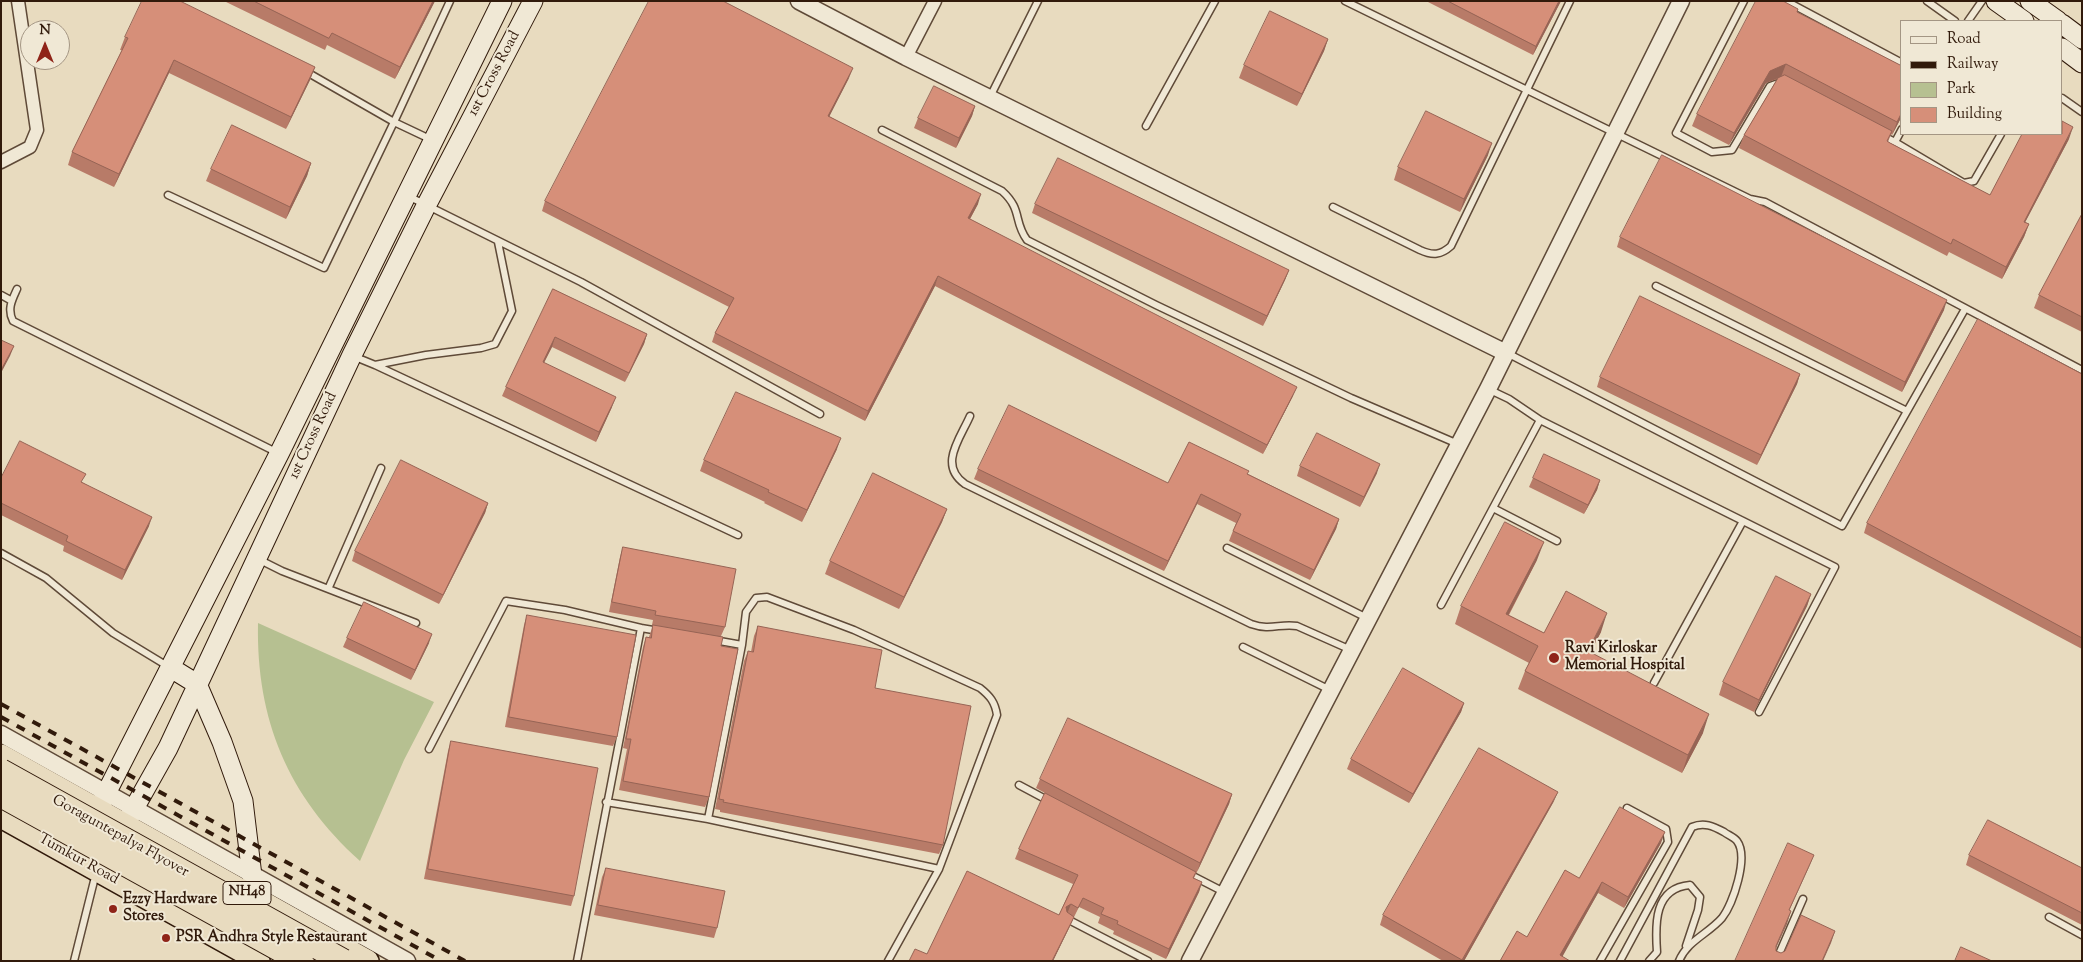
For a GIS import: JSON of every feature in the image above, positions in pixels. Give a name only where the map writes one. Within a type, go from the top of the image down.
[{"type":"highway","name":"NH48","points":[[1,755],[103,802],[130,817],[368,961]]},
{"type":"highway","name":"Goraguntepalya Flyover","points":[[1,771],[343,961]]},
{"type":"highway","name":"Goraguntepalya Flyover","points":[[1,795],[301,961]]},
{"type":"highway","name":"Tumkur Road","points":[[1,817],[71,856],[95,876],[259,961]]},
{"type":"main road","name":"1st Cross Road","points":[[71,856],[103,802],[279,454],[502,1]]},
{"type":"main road","name":"1st Cross Road","points":[[95,876],[168,748],[352,355],[426,206],[533,1]]},
{"type":"main road","points":[[1996,1],[2023,20]]},
{"type":"main road","points":[[2030,1],[2057,20]]},
{"type":"main road","points":[[2063,25],[2082,39]]},
{"type":"main road","points":[[2063,49],[2082,63]]},
{"type":"main road","points":[[171,668],[197,684],[222,742],[242,801],[252,876]]},
{"type":"street","points":[[1,162],[30,147],[37,130],[18,1]]},
{"type":"street","points":[[799,1],[906,57],[1506,353]]},
{"type":"street","points":[[906,57],[935,1]]},
{"type":"street","points":[[1190,961],[1460,444],[1681,1]]},
{"type":"street","points":[[1,734],[103,802]]},
{"type":"street","points":[[130,817],[252,876],[407,961]]},
{"type":"street","points":[[1,829],[95,876],[237,961]]},
{"type":"lane","points":[[168,195],[324,268],[450,1]]},
{"type":"lane","points":[[989,98],[1038,1]]},
{"type":"lane","points":[[1146,126],[1215,1]]},
{"type":"lane","points":[[1345,1],[1526,90],[1617,132],[1750,199],[1765,202],[2082,370]]},
{"type":"lane","points":[[1333,207],[1431,255],[1443,253],[1451,246],[1570,1]]},
{"type":"lane","points":[[1744,1],[1676,133],[1712,152],[1732,150],[1770,86],[1781,82],[1790,87]]},
{"type":"lane","points":[[1786,1],[1900,62]]},
{"type":"lane","points":[[1927,1],[1954,20]]},
{"type":"lane","points":[[1969,20],[1982,1]]},
{"type":"lane","points":[[295,66],[394,122],[433,140]]},
{"type":"lane","points":[[2063,99],[2082,112]]},
{"type":"lane","points":[[882,130],[1002,191],[1016,207],[1021,232],[1027,240],[1156,305],[1352,398],[1460,444]]},
{"type":"lane","points":[[1878,133],[1964,183],[1974,182],[1999,135]]},
{"type":"lane","points":[[1895,142],[1900,133]]},
{"type":"lane","points":[[406,195],[581,282],[820,414]]},
{"type":"lane","points":[[375,366],[426,355],[481,348],[495,344],[512,311],[498,242]]},
{"type":"lane","points":[[1656,286],[1907,411]]},
{"type":"lane","points":[[17,288],[9,314],[12,321],[279,454]]},
{"type":"lane","points":[[1,295],[12,301]]},
{"type":"lane","points":[[1506,353],[1842,526],[1965,308]]},
{"type":"lane","points":[[352,355],[738,535]]},
{"type":"lane","points":[[1488,389],[1509,399],[1540,420],[1835,567],[1759,712]]},
{"type":"lane","points":[[970,416],[953,453],[951,464],[952,472],[965,484],[1251,624],[1272,628],[1290,625],[1298,626],[1352,651]]},
{"type":"lane","points":[[1441,605],[1540,420]]},
{"type":"lane","points":[[329,587],[381,468]]},
{"type":"lane","points":[[1494,508],[1557,541]]},
{"type":"lane","points":[[1654,683],[1742,521]]},
{"type":"lane","points":[[1227,548],[1368,619]]},
{"type":"lane","points":[[1,553],[46,578],[113,633],[171,668]]},
{"type":"lane","points":[[257,558],[282,571],[329,587],[416,623]]},
{"type":"lane","points":[[708,819],[742,645],[746,612],[756,598],[767,597],[854,630],[980,688],[988,694],[995,703],[997,714],[939,869],[888,961]]},
{"type":"lane","points":[[429,749],[506,601],[565,610],[641,628],[668,632]]},
{"type":"lane","points":[[577,961],[606,802],[641,628]]},
{"type":"lane","points":[[705,639],[742,645]]},
{"type":"lane","points":[[1243,648],[1331,690]]},
{"type":"lane","points":[[1019,785],[1054,803]]},
{"type":"lane","points":[[606,802],[708,819],[939,869]]},
{"type":"lane","points":[[1600,961],[1668,842],[1666,829],[1627,808]]},
{"type":"lane","points":[[1620,961],[1692,827],[1700,823],[1714,826],[1736,840],[1740,848],[1742,860],[1733,897],[1723,917],[1707,934],[1686,946]]},
{"type":"lane","points":[[1184,871],[1226,893]]},
{"type":"lane","points":[[74,961],[95,876]]},
{"type":"lane","points":[[1649,961],[1657,952],[1655,924],[1658,911],[1667,894],[1681,885],[1690,885],[1700,897],[1686,946],[1679,961]]},
{"type":"lane","points":[[1776,961],[1804,899]]},
{"type":"lane","points":[[2049,917],[2082,935]]},
{"type":"lane","points":[[1067,919],[1148,961]]},
{"type":"green space","points":[[258,623],[434,702],[404,760],[360,861],[313,810],[281,754],[270,724],[263,692],[259,658]]},
{"type":"building","points":[[142,1],[180,1],[315,67],[291,117],[174,60],[119,174],[72,152],[128,38],[125,37]]},
{"type":"building","points":[[254,1],[433,1],[400,67],[332,33],[329,38]]},
{"type":"building","points":[[649,1],[723,1],[853,68],[828,116],[981,194],[968,218],[1297,387],[1267,445],[938,276],[868,411],[715,333],[734,298],[545,201]]},
{"type":"building","points":[[1448,1],[1559,1],[1536,46]]},
{"type":"building","points":[[1756,1],[1783,1],[1798,9],[1797,12],[1900,65],[1900,116],[1897,122],[1786,64],[1770,71],[1734,133],[1697,114]]},
{"type":"building","points":[[1270,11],[1328,39],[1302,94],[1244,65]]},
{"type":"building","points":[[1785,75],[1892,131],[1887,141],[1890,143],[1990,195],[2021,135],[2063,135],[2063,122],[2073,127],[2024,222],[2029,224],[2006,267],[1953,239],[1951,244],[1744,135],[1778,78]]},
{"type":"building","points":[[934,86],[975,106],[959,138],[918,118]]},
{"type":"building","points":[[1426,111],[1492,143],[1464,199],[1398,167]]},
{"type":"building","points":[[232,125],[311,163],[290,207],[211,169]]},
{"type":"building","points":[[1662,155],[1947,300],[1905,382],[1620,237]]},
{"type":"building","points":[[1058,158],[1289,270],[1267,316],[1035,204]]},
{"type":"building","points":[[2082,214],[2082,317],[2039,295]]},
{"type":"building","points":[[553,289],[647,334],[629,373],[555,337],[543,362],[616,397],[599,432],[506,387]]},
{"type":"building","points":[[1640,296],[1800,374],[1761,455],[1600,377]]},
{"type":"building","points":[[1978,319],[2082,374],[2082,638],[1867,523]]},
{"type":"building","points":[[1,340],[14,346],[1,370]]},
{"type":"building","points":[[736,392],[841,438],[807,510],[704,460]]},
{"type":"building","points":[[1009,405],[1168,483],[1189,442],[1249,471],[1247,474],[1339,519],[1314,570],[1233,531],[1241,514],[1201,494],[1168,561],[978,469]]},
{"type":"building","points":[[1317,433],[1380,464],[1364,497],[1300,466]]},
{"type":"building","points":[[20,441],[86,474],[81,482],[152,517],[125,570],[66,541],[68,536],[1,503],[1,478]]},
{"type":"building","points":[[1544,454],[1600,480],[1588,505],[1533,478]]},
{"type":"building","points":[[401,460],[488,503],[443,595],[355,551]]},
{"type":"building","points":[[873,473],[947,509],[904,597],[830,561]]},
{"type":"building","name":"Ravi Kirloskar Memorial Hospital","points":[[1505,522],[1544,542],[1506,614],[1544,633],[1566,591],[1607,613],[1588,651],[1709,714],[1688,755],[1525,671],[1538,646],[1461,606]]},
{"type":"building","points":[[623,547],[736,569],[725,627],[655,615],[656,611],[612,602]]},
{"type":"building","points":[[1776,576],[1811,594],[1759,700],[1723,682]]},
{"type":"building","points":[[364,602],[432,634],[415,670],[347,638]]},
{"type":"building","points":[[527,615],[636,635],[617,737],[509,717]]},
{"type":"building","points":[[653,625],[723,637],[721,646],[738,649],[709,797],[623,781],[631,739],[626,739],[646,637],[651,638]]},
{"type":"building","points":[[758,626],[882,650],[875,688],[971,706],[943,845],[723,802],[724,800],[719,799],[748,651],[753,652]]},
{"type":"building","points":[[1403,668],[1464,703],[1413,794],[1351,759]]},
{"type":"building","points":[[1068,718],[1232,794],[1200,863],[1040,779]]},
{"type":"building","points":[[451,741],[598,768],[574,896],[428,869]]},
{"type":"building","points":[[1479,748],[1558,792],[1462,960],[1383,915]]},
{"type":"building","points":[[1045,793],[1196,872],[1193,878],[1202,882],[1169,949],[1117,924],[1118,921],[1101,914],[1104,908],[1083,898],[1078,908],[1071,904],[1066,907],[1067,912],[1074,917],[1052,961],[909,961],[915,949],[927,954],[967,871],[1059,915],[1078,875],[1019,849]]},
{"type":"building","points":[[1620,807],[1665,832],[1628,897],[1602,882],[1560,955],[1570,961],[1500,961],[1517,931],[1527,937],[1565,870],[1579,878]]},
{"type":"building","points":[[1988,820],[2082,868],[2082,913],[1969,855]]},
{"type":"building","points":[[1788,843],[1814,855],[1789,910],[1791,911],[1776,946],[1776,951],[1781,953],[1785,951],[1801,915],[1835,931],[1822,961],[1735,961]]},
{"type":"building","points":[[606,868],[725,891],[717,928],[598,905]]},
{"type":"building","points":[[1961,947],[1992,961],[1955,961]]},
{"type":"railway","points":[[1,704],[465,961]]},
{"type":"railway","points":[[1,717],[441,961]]},
{"type":"place","name":"Ravi Kirloskar Memorial Hospital","points":[[1554,658]]},
{"type":"place","name":"Ezzy Hardware Stores","points":[[113,909]]},
{"type":"place","name":"PSR Andhra Style Restaurant","points":[[166,938]]}]
